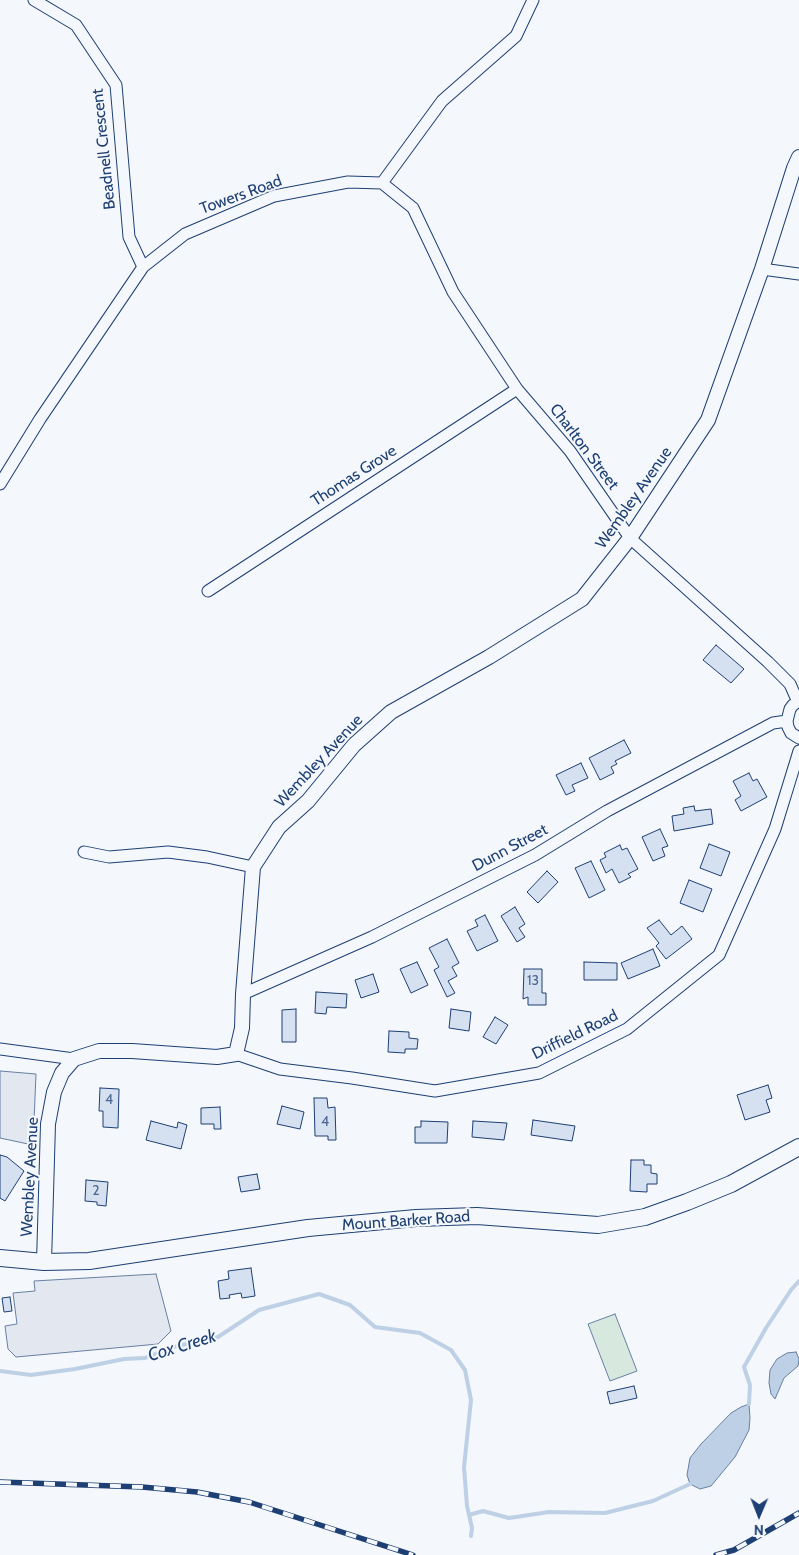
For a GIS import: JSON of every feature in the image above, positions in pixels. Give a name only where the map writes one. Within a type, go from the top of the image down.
[{"type":"main road","name":"Mount Barker Road","points":[[0,1258],[44,1262],[88,1261],[308,1228],[416,1218],[477,1216],[598,1226],[645,1217],[687,1202],[731,1184],[799,1147]]},
{"type":"street","name":"Beadnell Crescent","points":[[34,0],[76,25],[116,84],[129,237],[143,267]]},
{"type":"street","points":[[382,183],[442,101],[516,36],[533,0]]},
{"type":"street","name":"Wembley Avenue","points":[[236,1054],[242,1028],[253,867],[279,827],[308,800],[354,744],[391,712],[489,657],[582,599],[630,538],[708,420],[762,269],[799,157]]},
{"type":"street","name":"Towers Road","points":[[0,484],[40,419],[143,267],[184,234],[274,196],[348,182],[382,183]]},
{"type":"street","name":"Charlton Street","points":[[382,183],[413,208],[454,292],[517,389],[570,451],[630,538],[768,662],[790,684],[798,701]]},
{"type":"street","points":[[762,269],[799,274]]},
{"type":"street","name":"Thomas Grove","points":[[208,591],[517,389]]},
{"type":"street","points":[[798,701],[790,710],[787,721],[791,733],[799,738]]},
{"type":"street","name":"Dunn Street","points":[[243,994],[372,937],[526,859],[607,811],[773,723],[787,721]]},
{"type":"street","name":"Driffield Road","points":[[236,1054],[280,1069],[435,1091],[539,1072],[627,1029],[719,955],[775,829],[799,751]]},
{"type":"street","points":[[84,852],[109,857],[168,852],[207,857],[253,867]]},
{"type":"street","points":[[0,1050],[74,1060],[99,1051],[132,1051],[217,1057],[236,1054]]},
{"type":"street","name":"Wembley Avenue","points":[[44,1262],[48,1124],[54,1092],[62,1073],[74,1060]]},
{"type":"shaded area","points":[[0,1071],[36,1074],[34,1121],[28,1144],[0,1138]]},
{"type":"shaded area","points":[[156,1274],[171,1331],[158,1344],[16,1357],[8,1349],[5,1326],[17,1324],[13,1293],[35,1291],[34,1281]]},
{"type":"shaded area","points":[[615,1314],[637,1371],[610,1381],[588,1324]]},
{"type":"water","points":[[796,1352],[799,1359],[798,1366],[784,1378],[775,1399],[771,1394],[769,1383],[770,1370],[777,1359],[787,1353]]},
{"type":"water","points":[[749,1404],[749,1430],[735,1457],[711,1486],[700,1489],[690,1484],[687,1475],[690,1458],[731,1413]]},
{"type":"building","points":[[716,645],[744,669],[731,683],[703,660]]},
{"type":"building","points":[[624,740],[631,753],[615,761],[617,764],[611,767],[614,773],[600,780],[589,758]]},
{"type":"building","points":[[581,763],[588,778],[572,785],[575,791],[566,795],[556,775]]},
{"type":"building","points":[[749,773],[753,781],[757,779],[767,797],[741,811],[735,800],[741,796],[733,781]]},
{"type":"building","points":[[694,806],[695,811],[711,809],[713,824],[674,831],[672,816],[684,814],[683,808]]},
{"type":"building","points":[[660,829],[668,846],[662,848],[665,856],[653,861],[642,837]]},
{"type":"building","points":[[709,844],[730,852],[721,876],[700,868]]},
{"type":"building","points":[[620,845],[622,850],[627,848],[638,869],[628,874],[631,877],[619,883],[612,869],[606,873],[600,860],[606,857],[604,853]]},
{"type":"building","points":[[591,861],[605,890],[589,898],[575,868]]},
{"type":"building","points":[[547,871],[558,882],[538,903],[527,892]]},
{"type":"building","points":[[689,880],[712,889],[703,912],[680,903]]},
{"type":"building","points":[[515,907],[525,924],[519,928],[525,937],[517,942],[501,916]]},
{"type":"building","points":[[485,915],[498,941],[477,951],[467,931],[478,926],[475,920]]},
{"type":"building","points":[[659,920],[671,935],[682,926],[692,939],[666,959],[656,946],[659,943],[647,928]]},
{"type":"building","points":[[447,939],[459,963],[452,967],[457,976],[448,981],[455,993],[447,997],[434,970],[439,967],[429,948]]},
{"type":"building","points":[[653,949],[660,966],[628,979],[621,963]]},
{"type":"building","points":[[417,962],[428,985],[411,993],[400,969]]},
{"type":"building","points":[[584,962],[617,963],[617,980],[584,980]]},
{"type":"building","points":[[524,969],[542,969],[542,993],[546,993],[546,1005],[528,1005],[528,997],[523,999]]},
{"type":"building","points":[[373,974],[379,992],[361,998],[355,980]]},
{"type":"building","points":[[316,992],[347,994],[346,1008],[327,1007],[326,1014],[315,1013]]},
{"type":"building","points":[[296,1009],[296,1042],[282,1042],[282,1010]]},
{"type":"building","points":[[451,1009],[471,1012],[469,1031],[449,1028]]},
{"type":"building","points":[[495,1017],[508,1025],[496,1044],[483,1037]]},
{"type":"building","points":[[389,1031],[409,1032],[409,1038],[418,1039],[417,1049],[405,1049],[405,1053],[388,1052]]},
{"type":"building","points":[[768,1085],[772,1098],[766,1100],[770,1112],[745,1120],[737,1095]]},
{"type":"building","points":[[100,1088],[119,1089],[118,1128],[103,1127],[103,1111],[99,1111]]},
{"type":"building","points":[[314,1098],[327,1098],[328,1108],[335,1107],[336,1140],[328,1140],[328,1136],[315,1136]]},
{"type":"building","points":[[282,1106],[304,1112],[300,1129],[277,1124]]},
{"type":"building","points":[[220,1107],[221,1129],[214,1129],[214,1124],[201,1124],[201,1108]]},
{"type":"building","points":[[533,1120],[575,1126],[572,1141],[531,1135]]},
{"type":"building","points":[[151,1121],[177,1128],[178,1122],[187,1125],[181,1149],[146,1140]]},
{"type":"building","points":[[421,1121],[448,1122],[447,1143],[415,1143],[415,1127],[421,1127]]},
{"type":"building","points":[[473,1121],[507,1123],[504,1140],[472,1137]]},
{"type":"building","points":[[0,1155],[7,1157],[24,1171],[5,1201],[0,1198]]},
{"type":"building","points":[[631,1160],[644,1160],[644,1165],[651,1165],[651,1173],[657,1174],[657,1184],[647,1184],[647,1192],[630,1191]]},
{"type":"building","points":[[257,1174],[260,1189],[241,1192],[238,1177]]},
{"type":"building","points":[[86,1180],[108,1182],[106,1206],[97,1205],[97,1202],[85,1201]]},
{"type":"building","points":[[251,1268],[255,1296],[242,1298],[241,1293],[229,1295],[230,1298],[220,1299],[218,1281],[229,1279],[228,1271]]},
{"type":"building","points":[[10,1297],[12,1311],[4,1312],[2,1298]]},
{"type":"building","points":[[634,1386],[637,1398],[610,1404],[607,1392]]},
{"type":"waterway","points":[[749,1404],[750,1385],[744,1367],[766,1328],[799,1281]]},
{"type":"waterway","name":"Cox Creek","points":[[0,1371],[31,1375],[75,1369],[124,1359],[145,1358],[173,1347],[218,1337],[259,1310],[319,1294],[350,1305],[375,1327],[420,1333],[451,1350],[465,1370],[471,1400],[464,1467],[467,1506],[472,1528],[471,1536]]},
{"type":"waterway","points":[[469,1515],[483,1511],[509,1518],[549,1512],[605,1513],[653,1501],[690,1484]]},
{"type":"railway","points":[[0,1482],[142,1487],[197,1492],[249,1502],[413,1555]]},
{"type":"railway","points":[[716,1555],[734,1550],[799,1513]]}]
